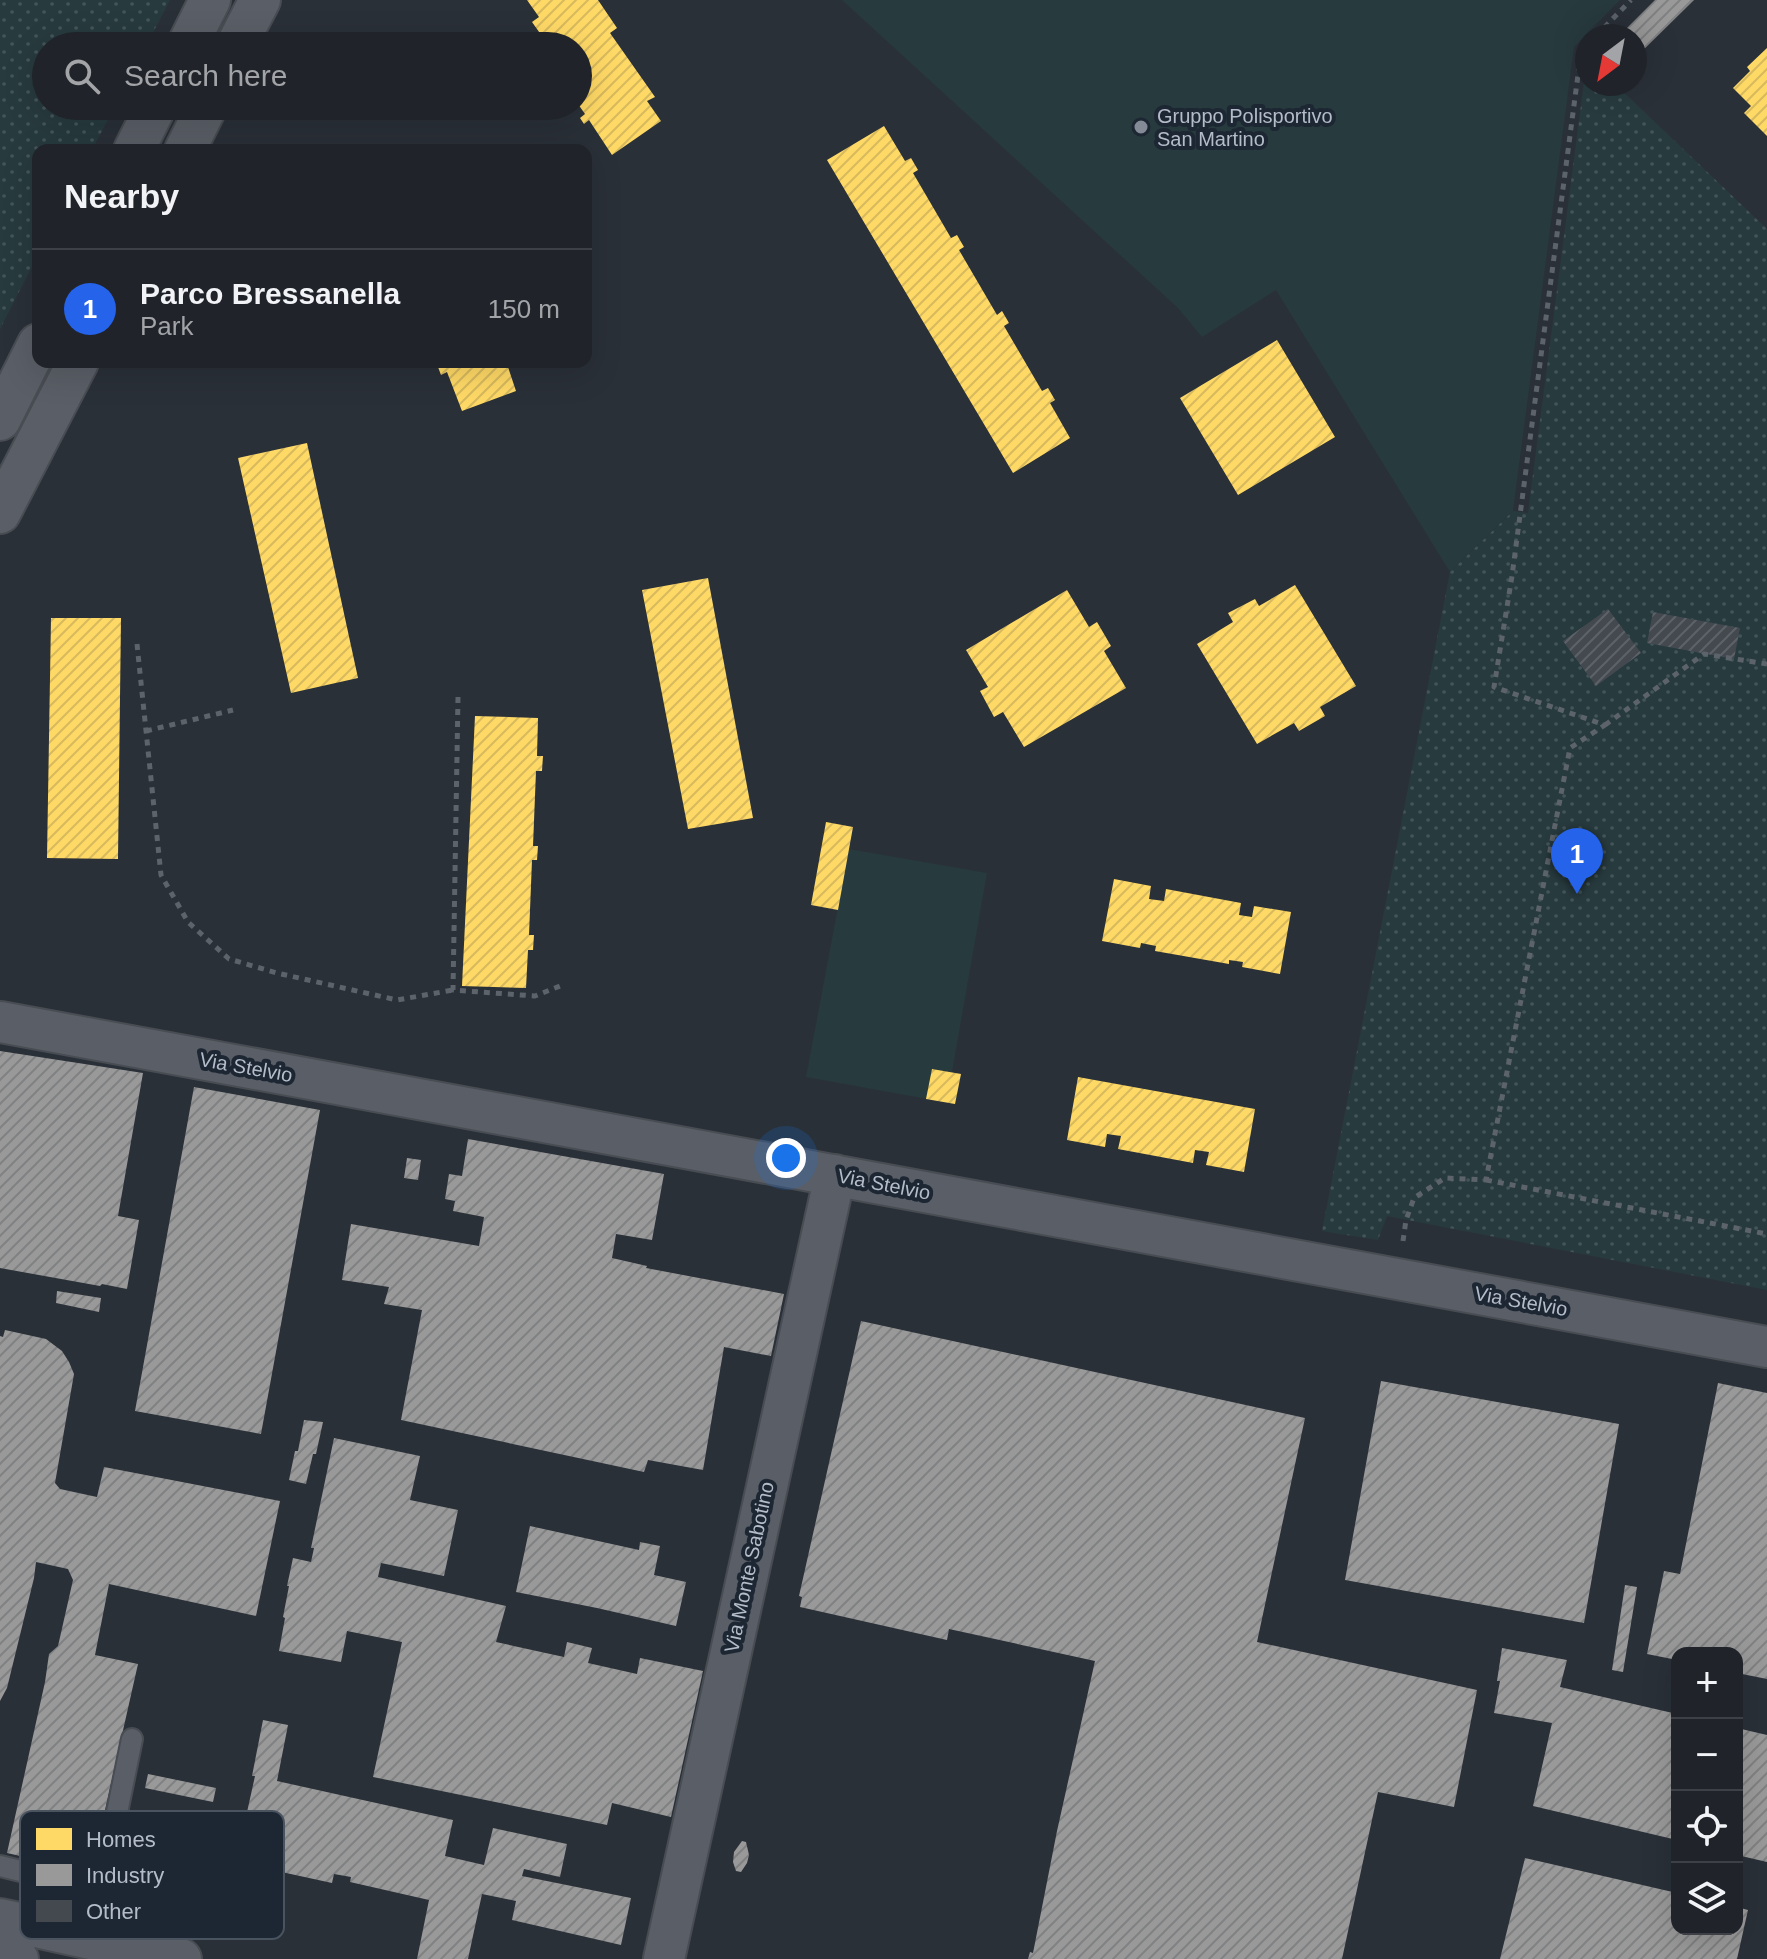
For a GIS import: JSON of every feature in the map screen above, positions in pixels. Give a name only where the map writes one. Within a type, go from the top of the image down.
[{"type":"street","points":[[194,32],[210,0]]},
{"type":"street","points":[[137,144],[149,120]]},
{"type":"street","points":[[188,144],[200,120]]},
{"type":"street","points":[[0,420],[32,356]]},
{"type":"street","points":[[0,513],[75,368]]},
{"type":"street","name":"Via Stelvio","points":[[0,1022],[1767,1347]]},
{"type":"street","name":"Via Monte Sabotino","points":[[664,1959],[835,1175]]},
{"type":"street","points":[[0,1919],[20,1923]]},
{"type":"street","points":[[90,1939],[181,1959]]},
{"type":"street","points":[[0,1955],[18,1959]]},
{"type":"lane","points":[[117,1811],[132,1739]]},
{"type":"lane","points":[[0,1866],[20,1871]]},
{"type":"path","points":[[1608,24],[1631,0]]},
{"type":"path","points":[[1575,96],[1512,576],[1494,687],[1605,725]]},
{"type":"path","points":[[137,644],[161,875],[188,922],[229,959],[397,1000],[453,990],[535,996],[565,984]]},
{"type":"path","points":[[1486,1180],[1570,748],[1704,654],[1767,664]]},
{"type":"path","points":[[453,990],[458,697]]},
{"type":"path","points":[[146,731],[233,710]]},
{"type":"path","points":[[1396,1278],[1406,1220],[1414,1198],[1445,1178],[1486,1180],[1767,1234]]},
{"type":"green space","points":[[0,0],[170,0],[153,32],[32,32],[32,120],[108,120],[95,144],[32,144],[32,267],[0,329]]},
{"type":"green space","points":[[842,0],[1620,0],[1597,24],[1575,24],[1575,46],[1513,511],[1450,572],[1276,290],[1202,337],[1178,308]]},
{"type":"green space","points":[[1582,96],[1628,96],[1767,229],[1767,1290],[1387,1216],[1378,1240],[1322,1231],[1450,572],[1513,511],[1528,513]]},
{"type":"green space","points":[[849,849],[987,873],[952,1072],[961,1074],[955,1104],[806,1077]]},
{"type":"building: Homes","points":[[527,0],[598,0],[617,28],[610,33],[655,97],[647,101],[661,121],[612,155],[589,120],[592,120],[592,32],[539,32],[532,22],[539,17]]},
{"type":"building: Homes","points":[[1767,48],[1767,136],[1744,113],[1751,106],[1733,88],[1750,71],[1747,67]]},
{"type":"building: Homes","points":[[884,126],[905,161],[911,158],[918,170],[913,173],[951,238],[957,235],[964,247],[959,250],[997,315],[1002,311],[1009,323],[1004,326],[1042,391],[1048,388],[1055,400],[1050,403],[1070,438],[1013,473],[827,160]]},
{"type":"building: Homes","points":[[1277,340],[1335,437],[1238,495],[1180,398]]},
{"type":"building: Homes","points":[[438,368],[508,368],[516,391],[462,411],[447,372],[441,375]]},
{"type":"building: Homes","points":[[307,443],[358,678],[291,693],[238,458]]},
{"type":"building: Homes","points":[[708,578],[753,818],[688,829],[642,590]]},
{"type":"building: Homes","points":[[1295,585],[1356,686],[1320,707],[1325,716],[1299,731],[1294,723],[1257,744],[1197,644],[1233,622],[1228,613],[1255,599],[1259,606]]},
{"type":"building: Homes","points":[[1067,590],[1089,627],[1097,622],[1111,646],[1104,651],[1126,688],[1024,747],[1003,712],[994,717],[980,691],[988,687],[966,650]]},
{"type":"building: Homes","points":[[51,618],[121,618],[118,859],[47,858]]},
{"type":"building: Homes","points":[[475,716],[538,718],[537,756],[543,756],[542,771],[536,771],[533,846],[538,846],[537,860],[532,860],[529,935],[534,935],[533,950],[528,950],[526,988],[462,986]]},
{"type":"building: Homes","points":[[826,822],[853,827],[838,910],[811,905]]},
{"type":"building: Homes","points":[[1114,879],[1151,886],[1149,899],[1164,901],[1166,889],[1241,903],[1239,915],[1252,917],[1254,906],[1291,912],[1280,974],[1242,967],[1243,962],[1229,960],[1229,964],[1155,951],[1156,946],[1141,943],[1140,948],[1102,941]]},
{"type":"building: Homes","points":[[932,1069],[961,1074],[955,1104],[926,1099]]},
{"type":"building: Homes","points":[[1078,1077],[1255,1109],[1244,1172],[1206,1165],[1209,1152],[1195,1150],[1193,1163],[1118,1149],[1121,1136],[1107,1134],[1105,1147],[1067,1140]]},
{"type":"building: Industry","points":[[1655,0],[1694,0],[1647,46],[1647,24],[1631,24]]},
{"type":"building: Industry","points":[[0,1051],[143,1073],[118,1216],[139,1220],[127,1289],[0,1268]]},
{"type":"building: Industry","points":[[194,1087],[320,1110],[261,1434],[135,1411]]},
{"type":"building: Industry","points":[[468,1139],[664,1174],[652,1240],[616,1234],[612,1258],[646,1268],[784,1294],[771,1356],[724,1347],[703,1470],[648,1460],[644,1472],[401,1420],[422,1310],[384,1304],[389,1287],[342,1280],[351,1224],[479,1246],[484,1217],[453,1211],[455,1201],[445,1199],[449,1174],[462,1176]]},
{"type":"building: Industry","points":[[407,1158],[421,1160],[418,1180],[404,1178]]},
{"type":"building: Industry","points":[[57,1291],[101,1298],[99,1312],[56,1303]]},
{"type":"building: Industry","points":[[861,1321],[1305,1418],[1257,1642],[1477,1690],[1454,1807],[1378,1792],[1342,1959],[1028,1959],[1030,1952],[1033,1953],[1095,1661],[949,1629],[947,1640],[800,1607],[802,1597],[799,1596]]},
{"type":"building: Industry","points":[[5,1330],[46,1339],[62,1351],[74,1374],[55,1483],[60,1489],[97,1497],[104,1467],[280,1501],[256,1616],[109,1584],[95,1655],[138,1664],[105,1811],[20,1811],[20,1856],[7,1853],[49,1654],[58,1646],[73,1580],[68,1569],[36,1562],[7,1688],[0,1701],[0,1336],[3,1337]]},
{"type":"building: Industry","points":[[1381,1381],[1619,1424],[1584,1623],[1345,1580]]},
{"type":"building: Industry","points":[[1718,1383],[1767,1393],[1767,1679],[1743,1674],[1743,1647],[1671,1647],[1671,1659],[1647,1654],[1664,1571],[1680,1574]]},
{"type":"building: Industry","points":[[304,1420],[323,1422],[306,1484],[289,1480]]},
{"type":"building: Industry","points":[[334,1438],[420,1456],[410,1500],[458,1510],[444,1576],[381,1563],[378,1577],[506,1606],[496,1642],[564,1657],[567,1642],[592,1648],[588,1663],[637,1674],[640,1658],[703,1671],[671,1817],[612,1803],[607,1825],[373,1777],[402,1642],[347,1631],[341,1662],[279,1651],[293,1558],[311,1562],[314,1548],[311,1548]]},
{"type":"building: Industry","points":[[530,1526],[639,1550],[640,1542],[660,1546],[654,1575],[686,1582],[676,1626],[516,1592]]},
{"type":"building: Industry","points":[[1625,1585],[1637,1587],[1623,1672],[1612,1670]]},
{"type":"building: Industry","points":[[1502,1648],[1567,1660],[1560,1687],[1671,1713],[1671,1839],[1533,1806],[1552,1723],[1494,1713],[1500,1681],[1497,1681]]},
{"type":"building: Industry","points":[[263,1720],[288,1725],[277,1781],[453,1820],[445,1856],[484,1865],[493,1828],[567,1844],[560,1877],[524,1869],[522,1876],[631,1898],[621,1945],[512,1920],[516,1901],[482,1894],[468,1959],[417,1959],[429,1900],[350,1882],[351,1877],[334,1874],[332,1883],[284,1872],[284,1811],[247,1811],[255,1776],[252,1776]]},
{"type":"building: Industry","points":[[1743,1729],[1767,1735],[1767,1862],[1743,1856]]},
{"type":"building: Industry","points":[[148,1774],[216,1788],[213,1802],[145,1788]]},
{"type":"building: Industry","points":[[742,1841],[746,1842],[749,1855],[741,1872],[736,1871],[733,1862],[734,1852]]},
{"type":"building: Industry","points":[[1525,1858],[1671,1892],[1671,1935],[1742,1935],[1737,1959],[1500,1959]]},
{"type":"building: Industry","points":[[1743,1909],[1748,1910],[1743,1932]]},
{"type":"building: Other","points":[[1608,609],[1641,653],[1596,686],[1563,641]]},
{"type":"building: Other","points":[[1653,612],[1740,628],[1734,659],[1647,643]]},
{"type":"place","name":"Gruppo Polisportivo San Martino","points":[[1141,127]]},
{"type":"place","name":"Parco Bressanella","points":[[1577,894]]}]
